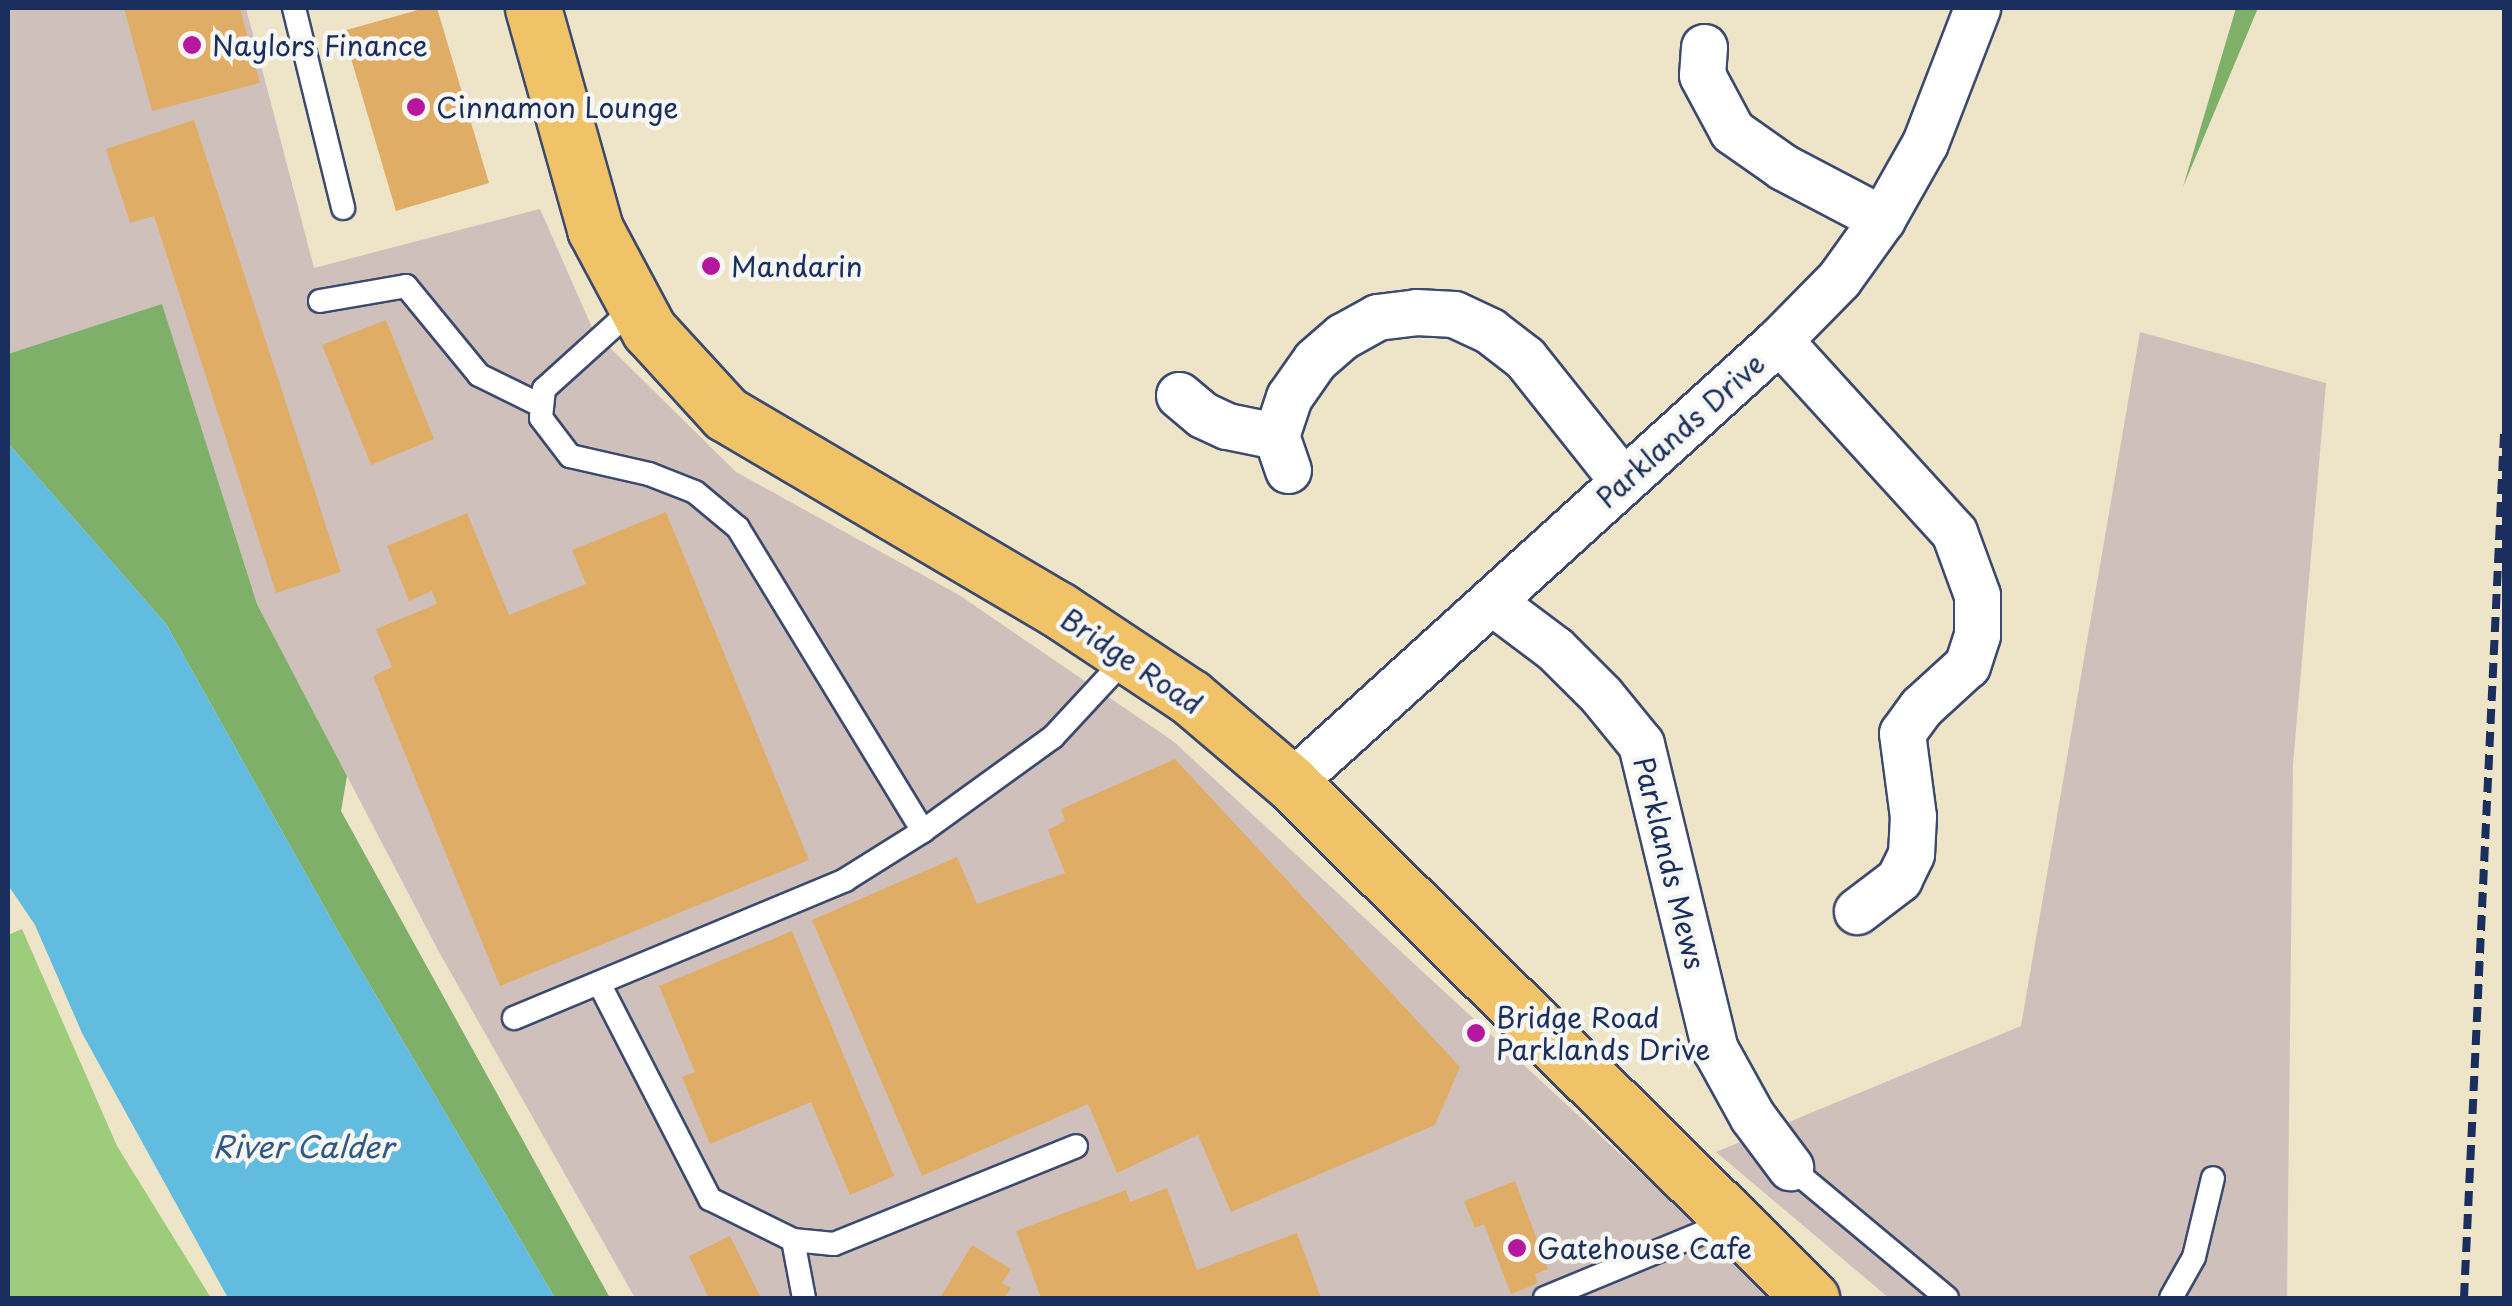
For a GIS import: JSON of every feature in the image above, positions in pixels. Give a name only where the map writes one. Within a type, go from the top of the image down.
[{"type":"highway","name":"Bridge Road","points":[[533,8],[595,229],[650,330],[726,414],[1059,610],[1190,698],[1291,784],[1811,1298]]},
{"type":"street","name":"Parklands Drive","points":[[1291,784],[1779,340],[1838,279],[1882,219],[1925,143],[1977,8]]},
{"type":"street","points":[[1704,47],[1702,75],[1732,131],[1783,167],[1882,219]]},
{"type":"street","points":[[1179,395],[1202,415],[1282,453],[1288,397],[1314,360],[1377,317],[1454,314],[1490,330],[1525,358],[1623,481]]},
{"type":"street","points":[[1779,340],[1954,532],[1977,595],[1977,635],[1967,665],[1922,707],[1902,732],[1913,816],[1911,854],[1899,878],[1857,911]]},
{"type":"street","name":"Parklands Mews","points":[[1491,601],[1555,649],[1602,695],[1641,744],[1715,1049],[1752,1116],[1790,1167]]},
{"type":"lane","points":[[294,8],[343,208]]},
{"type":"lane","points":[[320,301],[406,286],[479,375],[542,406]]},
{"type":"lane","points":[[636,306],[544,389],[541,418],[570,456],[649,474],[695,492],[738,528],[924,831]]},
{"type":"lane","points":[[514,1018],[845,880],[924,831],[1053,737],[1128,656]]},
{"type":"lane","points":[[599,983],[710,1200],[792,1240],[834,1244],[1076,1146]]},
{"type":"lane","points":[[1790,1167],[1948,1298]]},
{"type":"lane","points":[[2171,1298],[2194,1257],[2214,1178]]},
{"type":"lane","points":[[1545,1298],[1731,1220]]},
{"type":"lane","points":[[792,1240],[804,1298]]},
{"type":"shaded area","points":[[8,8],[246,8],[314,268],[540,209],[594,332],[736,472],[959,595],[1173,741],[1776,1298],[635,1298],[439,952],[257,604],[162,305],[8,354]]},
{"type":"shaded area","points":[[2140,332],[2326,383],[2293,764],[2287,1298],[1889,1298],[1716,1152],[2021,1026]]},
{"type":"green space","points":[[2236,8],[2258,8],[2183,187]]},
{"type":"green space","points":[[162,304],[257,604],[347,776],[341,811],[610,1298],[555,1298],[339,933],[166,624],[8,443],[8,354]]},
{"type":"green space","points":[[22,929],[117,1146],[211,1298],[8,1298],[8,935]]},
{"type":"water","name":"River Calder","points":[[8,443],[166,624],[339,933],[555,1298],[228,1298],[82,1033],[35,925],[8,885]]},
{"type":"building","name":"Naylors Finance","points":[[124,8],[240,8],[260,83],[152,111]]},
{"type":"building","name":"Cinnamon Lounge","points":[[437,8],[489,183],[396,211],[343,31]]},
{"type":"building","points":[[194,120],[341,572],[276,593],[154,216],[130,223],[106,149]]},
{"type":"building","points":[[386,320],[434,439],[371,465],[322,345]]},
{"type":"building","points":[[666,512],[809,860],[500,986],[373,676],[392,667],[376,629],[437,604],[432,591],[409,601],[387,546],[467,513],[509,615],[586,584],[572,550]]},
{"type":"building","points":[[1175,759],[1460,1067],[1435,1125],[1231,1212],[1198,1135],[1117,1173],[1088,1104],[922,1176],[812,920],[957,857],[977,904],[1065,873],[1048,830],[1065,821],[1061,809]]},
{"type":"building","points":[[792,931],[894,1176],[850,1195],[811,1102],[710,1144],[682,1077],[695,1072],[659,986]]},
{"type":"building","name":"Gatehouse Cafe","points":[[1515,1181],[1548,1269],[1535,1274],[1538,1283],[1511,1294],[1484,1224],[1475,1228],[1464,1201]]},
{"type":"building","points":[[1167,1188],[1197,1270],[1297,1233],[1321,1298],[1041,1298],[1016,1231],[1126,1190],[1130,1202]]},
{"type":"building","points":[[730,1236],[761,1298],[709,1298],[689,1256]]},
{"type":"building","points":[[972,1245],[1011,1269],[1002,1283],[1011,1288],[1004,1298],[940,1298]]},
{"type":"railway","points":[[2464,1298],[2504,434]]},
{"type":"place","name":"Naylors Finance","points":[[192,45]]},
{"type":"place","name":"Cinnamon Lounge","points":[[416,107]]},
{"type":"place","name":"Mandarin","points":[[711,266]]},
{"type":"place","name":"Bridge Road Parklands Drive","points":[[1476,1033]]},
{"type":"place","name":"Gatehouse Cafe","points":[[1517,1248]]}]
